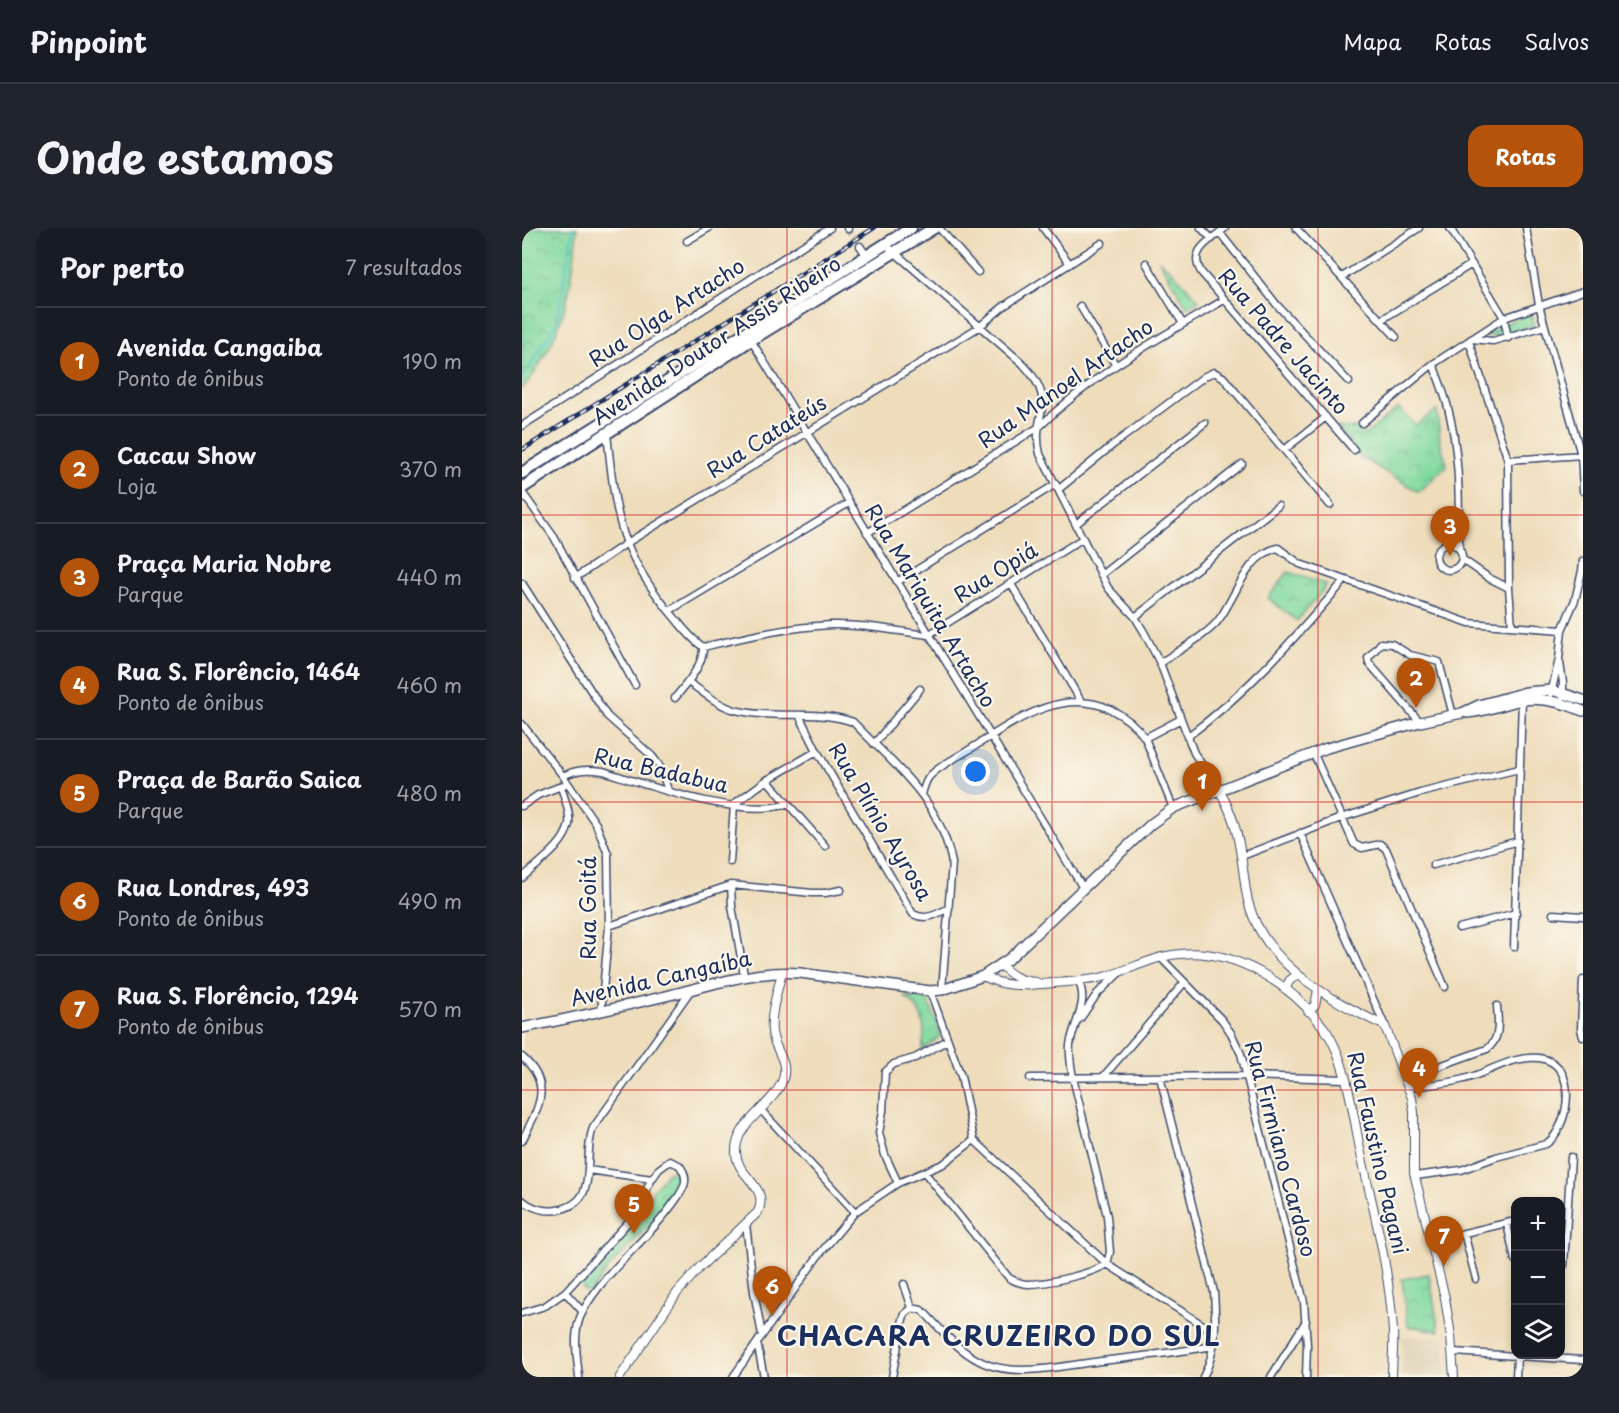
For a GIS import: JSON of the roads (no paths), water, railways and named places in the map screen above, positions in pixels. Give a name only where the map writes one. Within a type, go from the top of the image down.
[{"type":"main road","name":"Avenida Doutor Assis Ribeiro","points":[[522,490],[889,248],[911,228]]},
{"type":"main road","name":"Avenida Doutor Assis Ribeiro","points":[[522,472],[867,256],[934,228]]},
{"type":"main road","points":[[607,434],[613,414]]},
{"type":"main road","points":[[1457,714],[1479,705],[1526,692],[1552,690],[1583,711]]},
{"type":"main road","points":[[1219,790],[1313,752],[1420,722],[1457,714],[1480,712],[1522,700],[1562,698],[1583,700]]},
{"type":"main road","name":"Avenida Cangaíba","points":[[522,1028],[601,1012],[744,975],[782,972],[930,991],[942,990],[983,976],[1001,965],[1151,824],[1173,808],[1219,790]]},
{"type":"street","points":[[687,241],[709,228]]},
{"type":"street","name":"Rua Olga Artacho","points":[[522,426],[830,228]]},
{"type":"street","points":[[939,228],[978,272]]},
{"type":"street","points":[[1043,228],[1070,264]]},
{"type":"street","points":[[1201,228],[1212,239],[1222,230],[1277,305],[1349,381]]},
{"type":"street","points":[[1296,228],[1396,337]]},
{"type":"street","points":[[1342,277],[1419,228]]},
{"type":"street","points":[[1450,228],[1504,318],[1509,338]]},
{"type":"street","points":[[1526,228],[1539,305],[1582,455],[1583,491]]},
{"type":"street","name":"Rua Padre Jacinto","points":[[1212,239],[1198,251],[1197,266],[1354,450]]},
{"type":"street","name":"Rua Catateús","points":[[575,578],[807,431],[979,327],[1004,306],[1102,243]]},
{"type":"street","points":[[860,246],[867,256]]},
{"type":"street","points":[[889,248],[1022,363],[1038,382],[1043,402],[1037,439],[1040,454],[1108,588],[1136,617],[1160,663],[1187,737],[1200,764],[1219,790],[1233,819],[1242,856],[1246,892],[1255,924],[1263,937],[1298,975],[1318,990],[1349,1009],[1385,1026]]},
{"type":"street","points":[[1146,263],[1183,324]]},
{"type":"street","points":[[1381,320],[1472,264]]},
{"type":"street","points":[[1362,423],[1433,364],[1504,318],[1583,291]]},
{"type":"street","name":"Rua Manoel Artacho","points":[[867,533],[1039,427],[1061,405],[1115,364],[1224,300]]},
{"type":"street","points":[[1080,306],[1115,364]]},
{"type":"street","points":[[1470,340],[1493,341],[1545,327]]},
{"type":"street","name":"Rua Mariquita Artacho","points":[[751,340],[1083,888]]},
{"type":"street","points":[[1470,340],[1508,460],[1509,588],[1512,626]]},
{"type":"street","points":[[1433,364],[1447,404],[1453,432],[1460,493],[1459,548],[1462,559],[1489,578],[1509,588]]},
{"type":"street","points":[[897,582],[1057,487],[1214,372],[1223,377],[1330,505]]},
{"type":"street","points":[[1284,450],[1326,417]]},
{"type":"street","points":[[1076,524],[1205,423]]},
{"type":"street","points":[[607,434],[611,472],[627,543],[648,583],[669,611],[703,647]]},
{"type":"street","points":[[1508,460],[1582,455]]},
{"type":"street","points":[[1101,575],[1242,464]]},
{"type":"street","points":[[522,490],[554,537],[618,651],[634,685]]},
{"type":"street","points":[[669,611],[849,503]]},
{"type":"street","points":[[1136,617],[1278,506]]},
{"type":"street","name":"Rua Opiá","points":[[928,635],[1082,539]]},
{"type":"street","points":[[1459,548],[1451,544],[1443,546],[1437,552],[1437,561],[1442,568],[1450,570],[1458,567],[1462,559]]},
{"type":"street","points":[[1160,663],[1219,621],[1253,564],[1278,548],[1300,564],[1469,623],[1562,630]]},
{"type":"street","points":[[1550,700],[1559,659],[1562,630],[1575,600],[1583,561]]},
{"type":"street","points":[[1187,737],[1220,712],[1279,656],[1344,581]]},
{"type":"street","points":[[522,583],[607,717],[652,756],[659,765],[668,790]]},
{"type":"street","points":[[1011,584],[1081,701]]},
{"type":"street","points":[[703,647],[775,630],[832,625],[863,626],[928,635]]},
{"type":"street","points":[[1420,722],[1369,663],[1368,658],[1381,643],[1388,643],[1410,655],[1439,662],[1457,714]]},
{"type":"street","points":[[675,698],[688,682],[702,656],[703,647]]},
{"type":"street","points":[[1559,659],[1562,698]]},
{"type":"street","points":[[688,682],[729,708],[759,713],[844,719],[853,722],[922,794],[942,826],[952,863],[942,990]]},
{"type":"street","points":[[874,744],[921,689]]},
{"type":"street","points":[[1514,947],[1522,700]]},
{"type":"street","points":[[922,794],[926,781],[934,773],[990,737],[1050,705],[1081,701],[1117,712],[1140,731],[1145,738],[1173,808]]},
{"type":"street","name":"Rua Plínio Ayrosa","points":[[799,715],[817,751],[913,914],[927,918],[949,908]]},
{"type":"street","points":[[1145,738],[1181,719]]},
{"type":"street","name":"Rua Goitá","points":[[522,723],[563,776],[564,785],[596,824],[608,854],[609,926],[601,1012]]},
{"type":"street","points":[[730,862],[734,805],[767,780],[817,751]]},
{"type":"street","points":[[1313,752],[1356,847],[1380,844],[1386,849],[1445,987]]},
{"type":"street","points":[[1242,856],[1341,818],[1420,794],[1519,769]]},
{"type":"street","name":"Rua Badabua","points":[[563,776],[578,770],[603,771],[695,799],[768,808],[788,804]]},
{"type":"street","points":[[767,780],[825,846]]},
{"type":"street","points":[[522,806],[538,795],[564,785],[569,816],[565,835],[522,878]]},
{"type":"street","points":[[1300,833],[1406,1078],[1414,1112],[1414,1176],[1445,1298],[1453,1352],[1454,1377]]},
{"type":"street","points":[[1433,865],[1518,841]]},
{"type":"street","points":[[609,926],[731,885],[812,893],[841,890]]},
{"type":"street","points":[[731,885],[744,975]]},
{"type":"street","points":[[1459,928],[1516,913]]},
{"type":"street","points":[[1553,914],[1583,916]]},
{"type":"street","name":"Rua Faustino Pagani","points":[[983,976],[995,982],[1017,986],[1078,981],[1105,977],[1160,957],[1182,953],[1204,954],[1231,960],[1260,972],[1285,989],[1308,1011],[1325,1029],[1345,1079],[1388,1283],[1393,1334],[1392,1377]]},
{"type":"street","name":"Rua Firmiano Cardoso","points":[[1160,957],[1212,1009],[1231,1033],[1241,1054],[1299,1278],[1306,1320],[1306,1377]]},
{"type":"street","name":"Rua Faustino Pagani","points":[[1001,965],[1009,974],[1018,979],[1047,984]]},
{"type":"street","points":[[620,1377],[677,1293],[700,1267],[758,1212],[762,1205],[759,1190],[741,1169],[735,1151],[741,1133],[783,1079],[783,1057],[772,1032],[782,972]]},
{"type":"street","points":[[1075,1027],[1097,994],[1120,972]]},
{"type":"street","points":[[1285,989],[1290,980],[1298,975]]},
{"type":"street","points":[[1583,980],[1581,1029],[1583,1037]]},
{"type":"street","points":[[925,1173],[1010,1278],[1018,1283],[1028,1284],[1088,1274],[1107,1264],[1110,1252],[1107,1216],[1073,1078],[1070,1047],[1083,1001],[1082,987],[1078,981]]},
{"type":"street","points":[[1103,1077],[1184,983]]},
{"type":"street","points":[[522,1200],[538,1209],[552,1211],[566,1209],[579,1201],[584,1194],[588,1170],[588,1146],[593,1128],[691,990]]},
{"type":"street","points":[[1308,1011],[1315,1005],[1318,990]]},
{"type":"street","points":[[930,991],[961,1076],[974,1140],[1107,1264],[1214,1332]]},
{"type":"street","points":[[1406,1078],[1493,1045],[1498,1029],[1497,1006]]},
{"type":"street","points":[[898,1183],[885,1155],[879,1133],[883,1111],[885,1072],[894,1064],[915,1058],[948,1040]]},
{"type":"street","points":[[522,1057],[533,1069],[541,1091],[541,1099],[522,1141]]},
{"type":"street","points":[[1408,1087],[1463,1079],[1528,1058],[1546,1059],[1554,1063],[1560,1068],[1567,1083],[1562,1119],[1552,1140],[1546,1144],[1496,1156],[1461,1170],[1414,1176]]},
{"type":"street","points":[[1160,1077],[1214,1292],[1216,1318],[1213,1346],[1203,1377]]},
{"type":"street","points":[[1030,1078],[1345,1079]]},
{"type":"street","points":[[760,1109],[855,1212]]},
{"type":"street","points":[[733,1377],[818,1256],[855,1212],[898,1183],[944,1164],[974,1140]]},
{"type":"street","points":[[1565,1251],[1571,1157]]},
{"type":"street","points":[[522,1313],[544,1306],[565,1292],[628,1221],[659,1169],[670,1161],[679,1165],[685,1176],[683,1188],[671,1206],[610,1276],[583,1312],[576,1335],[579,1377]]},
{"type":"street","points":[[588,1170],[652,1179]]},
{"type":"street","points":[[1431,1241],[1511,1222]]},
{"type":"street","points":[[746,1224],[762,1335]]},
{"type":"street","points":[[1507,1224],[1513,1251]]},
{"type":"street","points":[[1464,1233],[1476,1279]]},
{"type":"street","points":[[904,1284],[912,1308]]},
{"type":"street","points":[[565,1292],[583,1312]]},
{"type":"street","points":[[912,1308],[925,1313],[967,1354],[988,1365],[1013,1370],[1046,1368],[1213,1346]]},
{"type":"street","points":[[892,1377],[903,1319],[912,1308]]},
{"type":"street","points":[[1271,1377],[1306,1320]]},
{"type":"street","points":[[757,1343],[764,1377]]},
{"type":"street","points":[[1453,1352],[1511,1357]]},
{"type":"street","points":[[1516,1377],[1517,1359]]},
{"type":"street","points":[[1561,1359],[1583,1360]]},
{"type":"waterway","points":[[522,379],[557,322],[573,228]]},
{"type":"tunnel","points":[[848,229],[860,246]]},
{"type":"railway","points":[[522,450],[874,228]]},
{"type":"place","name":"Praça Maria Nobre","points":[[1450,556]]},
{"type":"place","name":"Cacau Show","points":[[1416,708]]},
{"type":"place","name":"Avenida Cangaiba","points":[[1202,811]]},
{"type":"place","name":"Rua S. Florêncio, 1464","points":[[1419,1098]]},
{"type":"place","name":"Praça de Barão Saica","points":[[634,1234]]},
{"type":"place","name":"Rua S. Florêncio, 1294","points":[[1444,1266]]},
{"type":"place","name":"Rua Londres, 493","points":[[772,1316]]},
{"type":"district","name":"CHACARA CRUZEIRO DO SUL","points":[[999,1337]]}]
